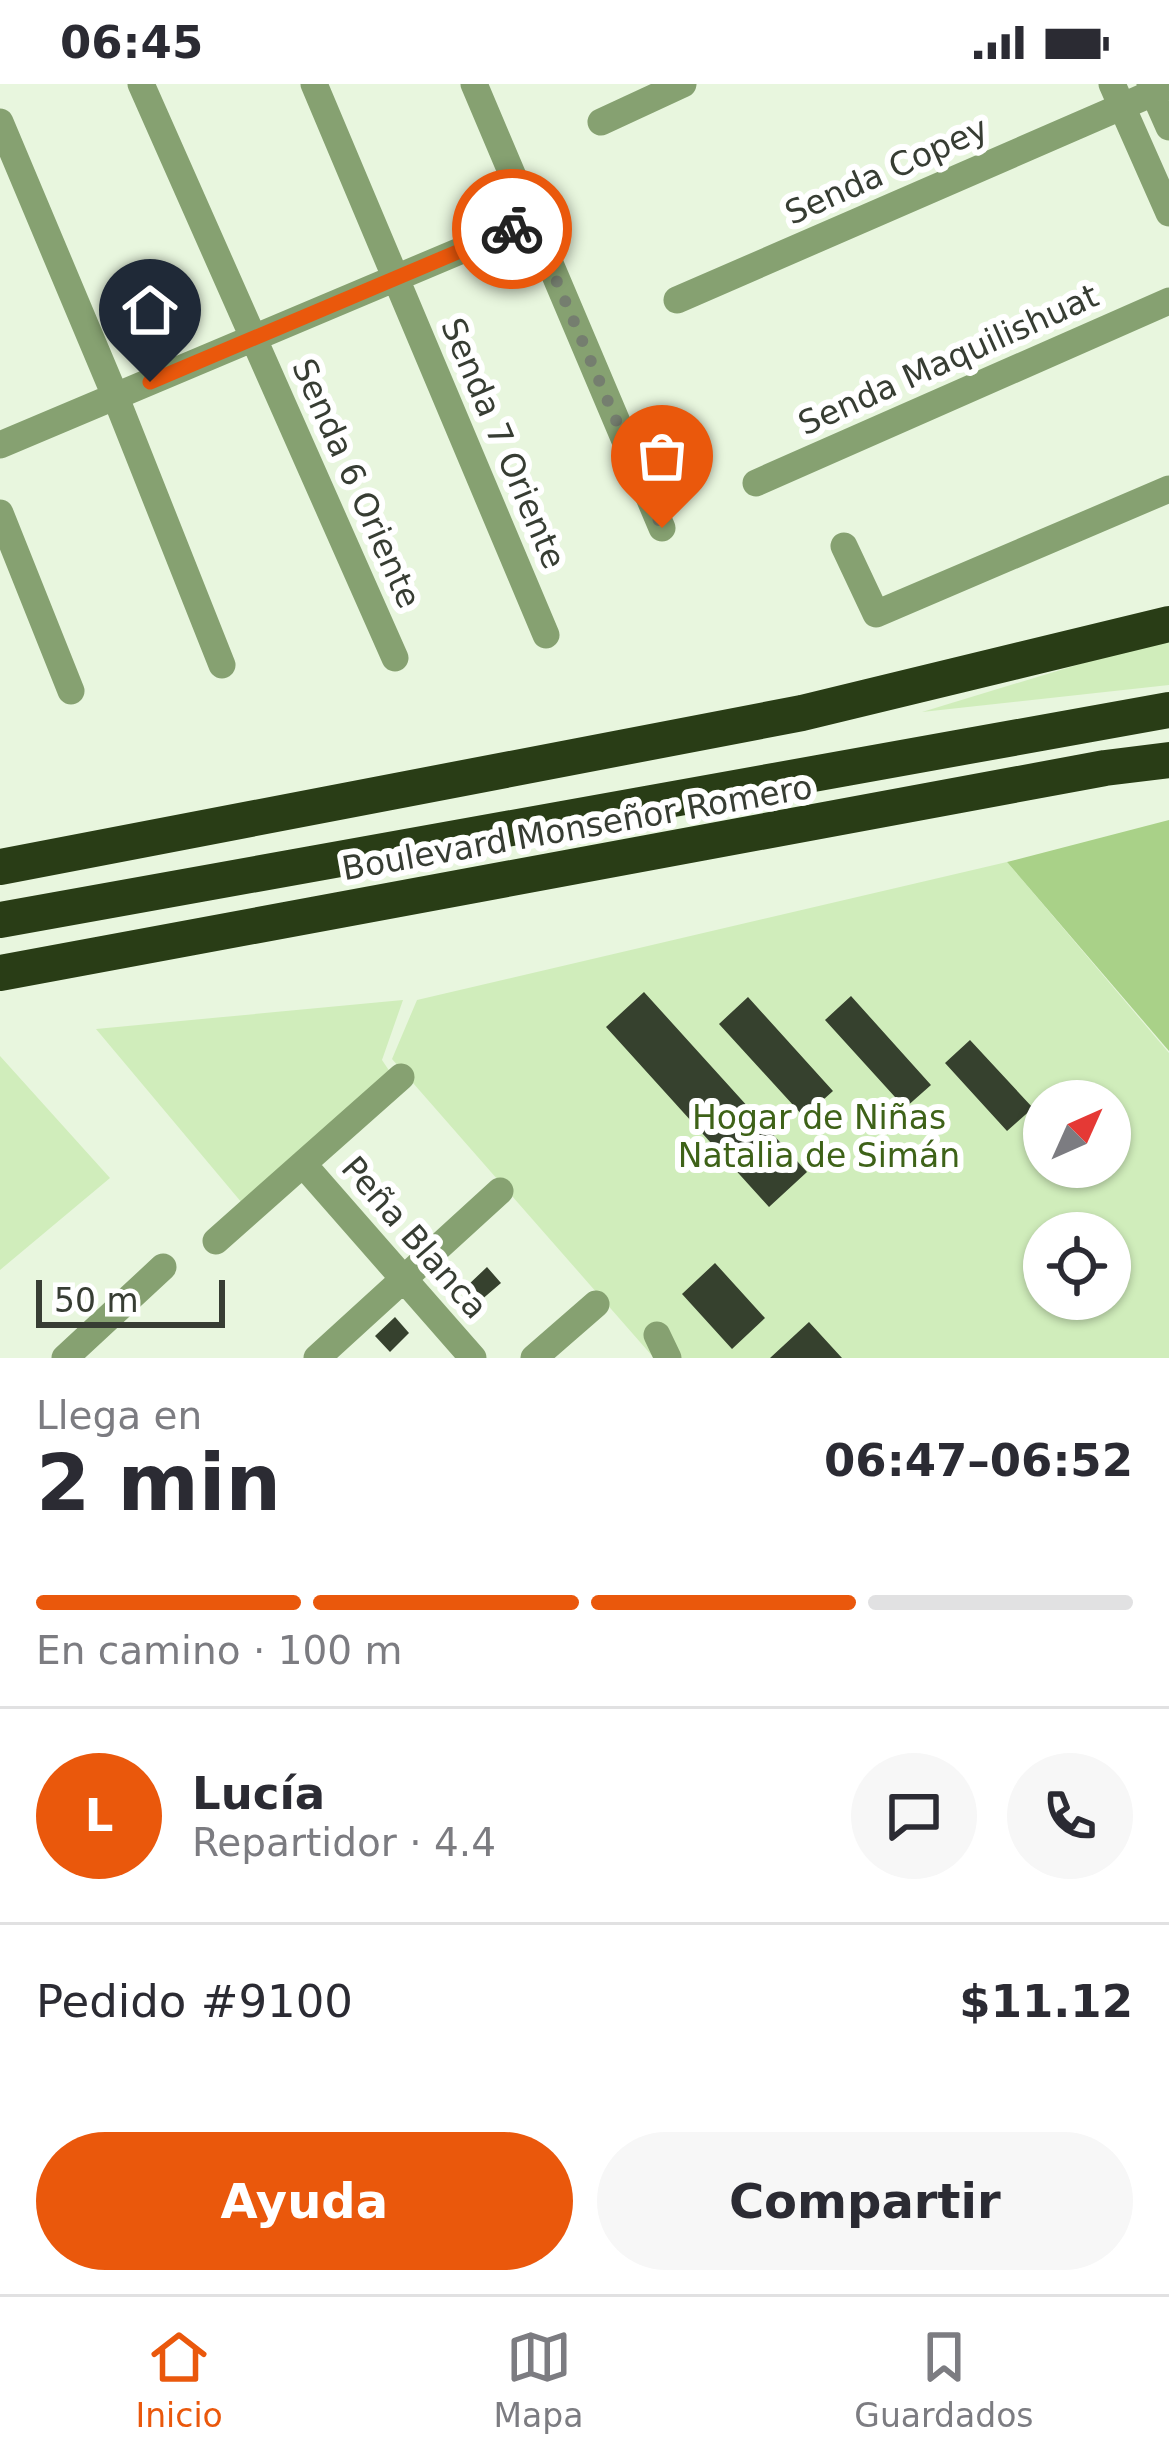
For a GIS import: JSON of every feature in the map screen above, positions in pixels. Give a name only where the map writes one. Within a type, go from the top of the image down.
[{"type":"highway","points":[[0,867],[802,713],[1169,624]]},
{"type":"highway","name":"Boulevard Monseñor Romero","points":[[0,920],[1169,710]]},
{"type":"highway","name":"Boulevard Monseñor Romero","points":[[0,973],[1169,760]]},
{"type":"street","name":"Senda 6 Oriente","points":[[141,84],[395,658]]},
{"type":"street","name":"Senda 7 Oriente","points":[[314,84],[545,635]]},
{"type":"street","points":[[474,84],[662,528]]},
{"type":"street","points":[[601,122],[683,84]]},
{"type":"street","points":[[1158,88],[1169,127]]},
{"type":"street","name":"Senda Copey","points":[[677,300],[1118,95],[1158,88]]},
{"type":"street","points":[[1118,95],[1169,213]]},
{"type":"street","points":[[0,122],[222,665]]},
{"type":"street","points":[[0,446],[531,221]]},
{"type":"street","name":"Senda Maquilishuat","points":[[756,483],[1169,302]]},
{"type":"street","points":[[844,546],[876,614],[1169,489]]},
{"type":"street","points":[[0,513],[71,691]]},
{"type":"street","points":[[216,1241],[401,1077]]},
{"type":"street","name":"Peña Blanca","points":[[302,1164],[473,1358]]},
{"type":"street","points":[[317,1358],[500,1191]]},
{"type":"street","points":[[64,1358],[163,1267]]},
{"type":"street","points":[[534,1358],[596,1304]]},
{"type":"green space","points":[[1169,637],[1169,685],[922,712]]},
{"type":"green space","points":[[1169,820],[1169,1051],[1007,862]]},
{"type":"green space","name":"Hogar de Niñas Natalia de Simán","points":[[1007,862],[1169,1053],[1169,1358],[654,1358],[392,1059],[417,1000]]},
{"type":"green space","points":[[403,1000],[382,1060],[390,1072],[242,1203],[96,1029]]},
{"type":"green space","points":[[0,1056],[110,1178],[0,1270]]},
{"type":"building","points":[[644,992],[807,1172],[769,1207],[606,1027]]},
{"type":"building","points":[[851,996],[931,1085],[905,1108],[825,1020]]},
{"type":"building","points":[[748,997],[833,1091],[804,1117],[719,1024]]},
{"type":"building","points":[[970,1040],[1023,1097],[1023,1117],[1007,1131],[945,1063]]},
{"type":"building","points":[[715,1263],[765,1318],[732,1349],[682,1294]]},
{"type":"building","points":[[487,1267],[501,1283],[480,1301],[467,1286]]},
{"type":"building","points":[[395,1317],[409,1333],[390,1352],[375,1336]]},
{"type":"building","points":[[809,1322],[842,1358],[770,1358]]},
{"type":"way so far","points":[[512,229],[531,221],[662,528]]},
{"type":"route","points":[[150,382],[512,229]]}]
